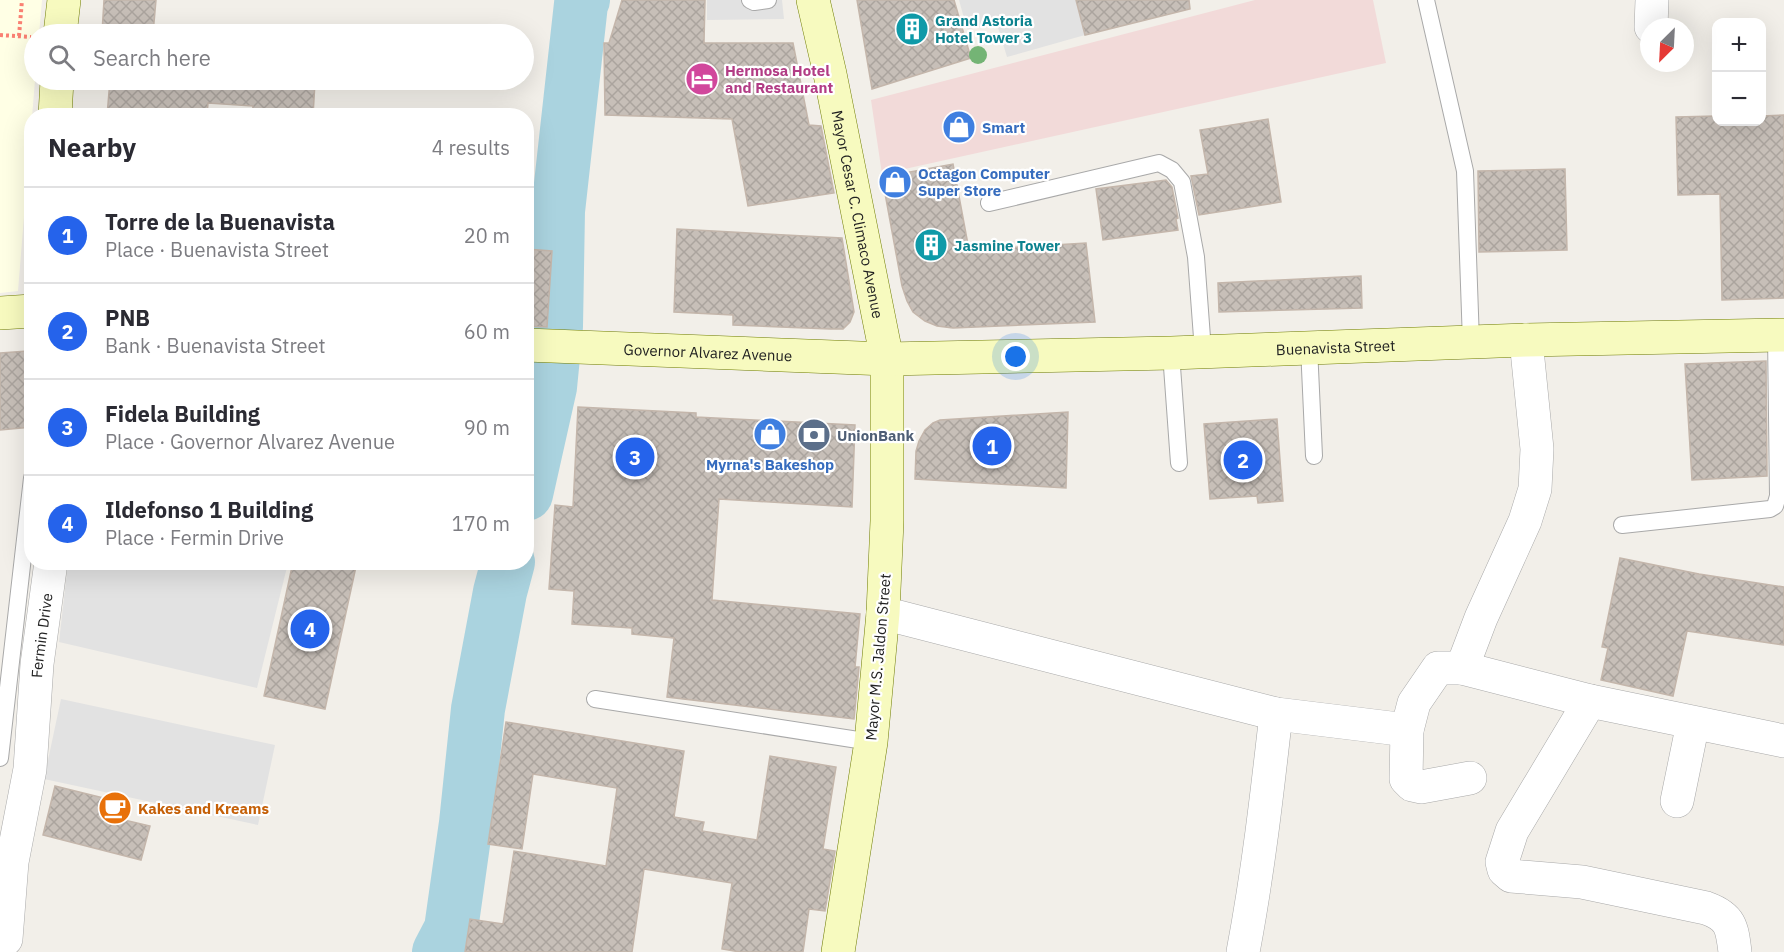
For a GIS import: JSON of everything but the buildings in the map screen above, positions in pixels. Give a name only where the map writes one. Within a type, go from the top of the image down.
[{"type":"main road","points":[[61,24],[64,0]]},
{"type":"main road","name":"Mayor Cesar C. Climaco Avenue","points":[[813,0],[887,359]]},
{"type":"main road","points":[[55,108],[56,90]]},
{"type":"main road","points":[[0,313],[24,312]]},
{"type":"main road","name":"Buenavista Street","points":[[887,359],[1171,353],[1526,340],[1780,335]]},
{"type":"main road","name":"Governor Alvarez Avenue","points":[[548,346],[887,359]]},
{"type":"main road","name":"Mayor M.S. Jaldon Street","points":[[838,952],[871,742],[883,613],[887,522],[887,359]]},
{"type":"street","points":[[1651,18],[1652,0]]},
{"type":"street","points":[[1462,668],[1481,618],[1525,521],[1535,489],[1536,449],[1526,340]]},
{"type":"street","name":"Fermin Drive","points":[[6,939],[12,862],[30,769],[37,664],[50,570]]},
{"type":"street","points":[[883,613],[1276,714],[1407,730]]},
{"type":"street","points":[[1470,778],[1421,787],[1412,785],[1406,779],[1407,730],[1413,703],[1438,668],[1462,668],[1590,701],[1784,741]]},
{"type":"street","points":[[1590,701],[1512,831],[1502,862],[1504,870],[1511,876],[1582,882],[1712,910],[1725,917],[1729,923],[1735,952]]},
{"type":"street","points":[[1243,952],[1264,830],[1276,714]]},
{"type":"street","points":[[1677,801],[1693,723]]},
{"type":"lane","points":[[750,0],[754,2],[768,0]]},
{"type":"lane","points":[[1426,0],[1465,171],[1471,342]]},
{"type":"lane","points":[[989,203],[1159,163],[1172,170],[1182,182],[1196,257],[1203,351]]},
{"type":"lane","points":[[1622,525],[1770,510],[1775,506],[1778,496],[1780,335]]},
{"type":"lane","points":[[1310,347],[1314,456]]},
{"type":"lane","points":[[1171,353],[1179,463]]},
{"type":"lane","points":[[0,758],[24,548]]},
{"type":"lane","points":[[596,699],[871,742]]},
{"type":"path","points":[[19,36],[22,0]]},
{"type":"path","points":[[0,34],[24,37]]},
{"type":"shaded area","points":[[0,0],[42,0],[40,24],[24,24],[24,90],[34,90],[33,108],[24,108],[24,217],[18,291],[0,293]]},
{"type":"shaded area","points":[[707,0],[782,0],[784,19],[707,20]]},
{"type":"shaded area","points":[[959,0],[1076,0],[1085,35],[1007,57],[997,24],[967,29]]},
{"type":"shaded area","points":[[1255,0],[1373,0],[1386,63],[882,174],[871,100]]},
{"type":"shaded area","points":[[67,570],[286,570],[257,688],[59,642]]},
{"type":"shaded area","points":[[61,699],[275,745],[258,825],[44,779]]},
{"type":"waterway","points":[[534,458],[550,387],[556,326],[558,211],[583,0]]},
{"type":"waterway","points":[[439,952],[451,929],[466,823],[478,709],[506,570]]},
{"type":"place","name":"Grand Astoria Hotel Tower 3","points":[[912,29]]},
{"type":"place","name":"Hermosa Hotel and Restaurant","points":[[702,79]]},
{"type":"place","name":"Smart","points":[[959,127]]},
{"type":"place","name":"Octagon Computer Super Store","points":[[895,182]]},
{"type":"place","name":"Jasmine Tower","points":[[931,245]]},
{"type":"place","name":"Myrna's Bakeshop","points":[[770,434]]},
{"type":"place","name":"UnionBank","points":[[814,435]]},
{"type":"place","name":"Torre de la Buenavista","points":[[992,446]]},
{"type":"place","name":"Fidela Building","points":[[635,457]]},
{"type":"place","name":"PNB","points":[[1243,460]]},
{"type":"place","name":"Ildefonso 1 Building","points":[[310,629]]},
{"type":"place","name":"Kakes and Kreams","points":[[115,808]]}]
